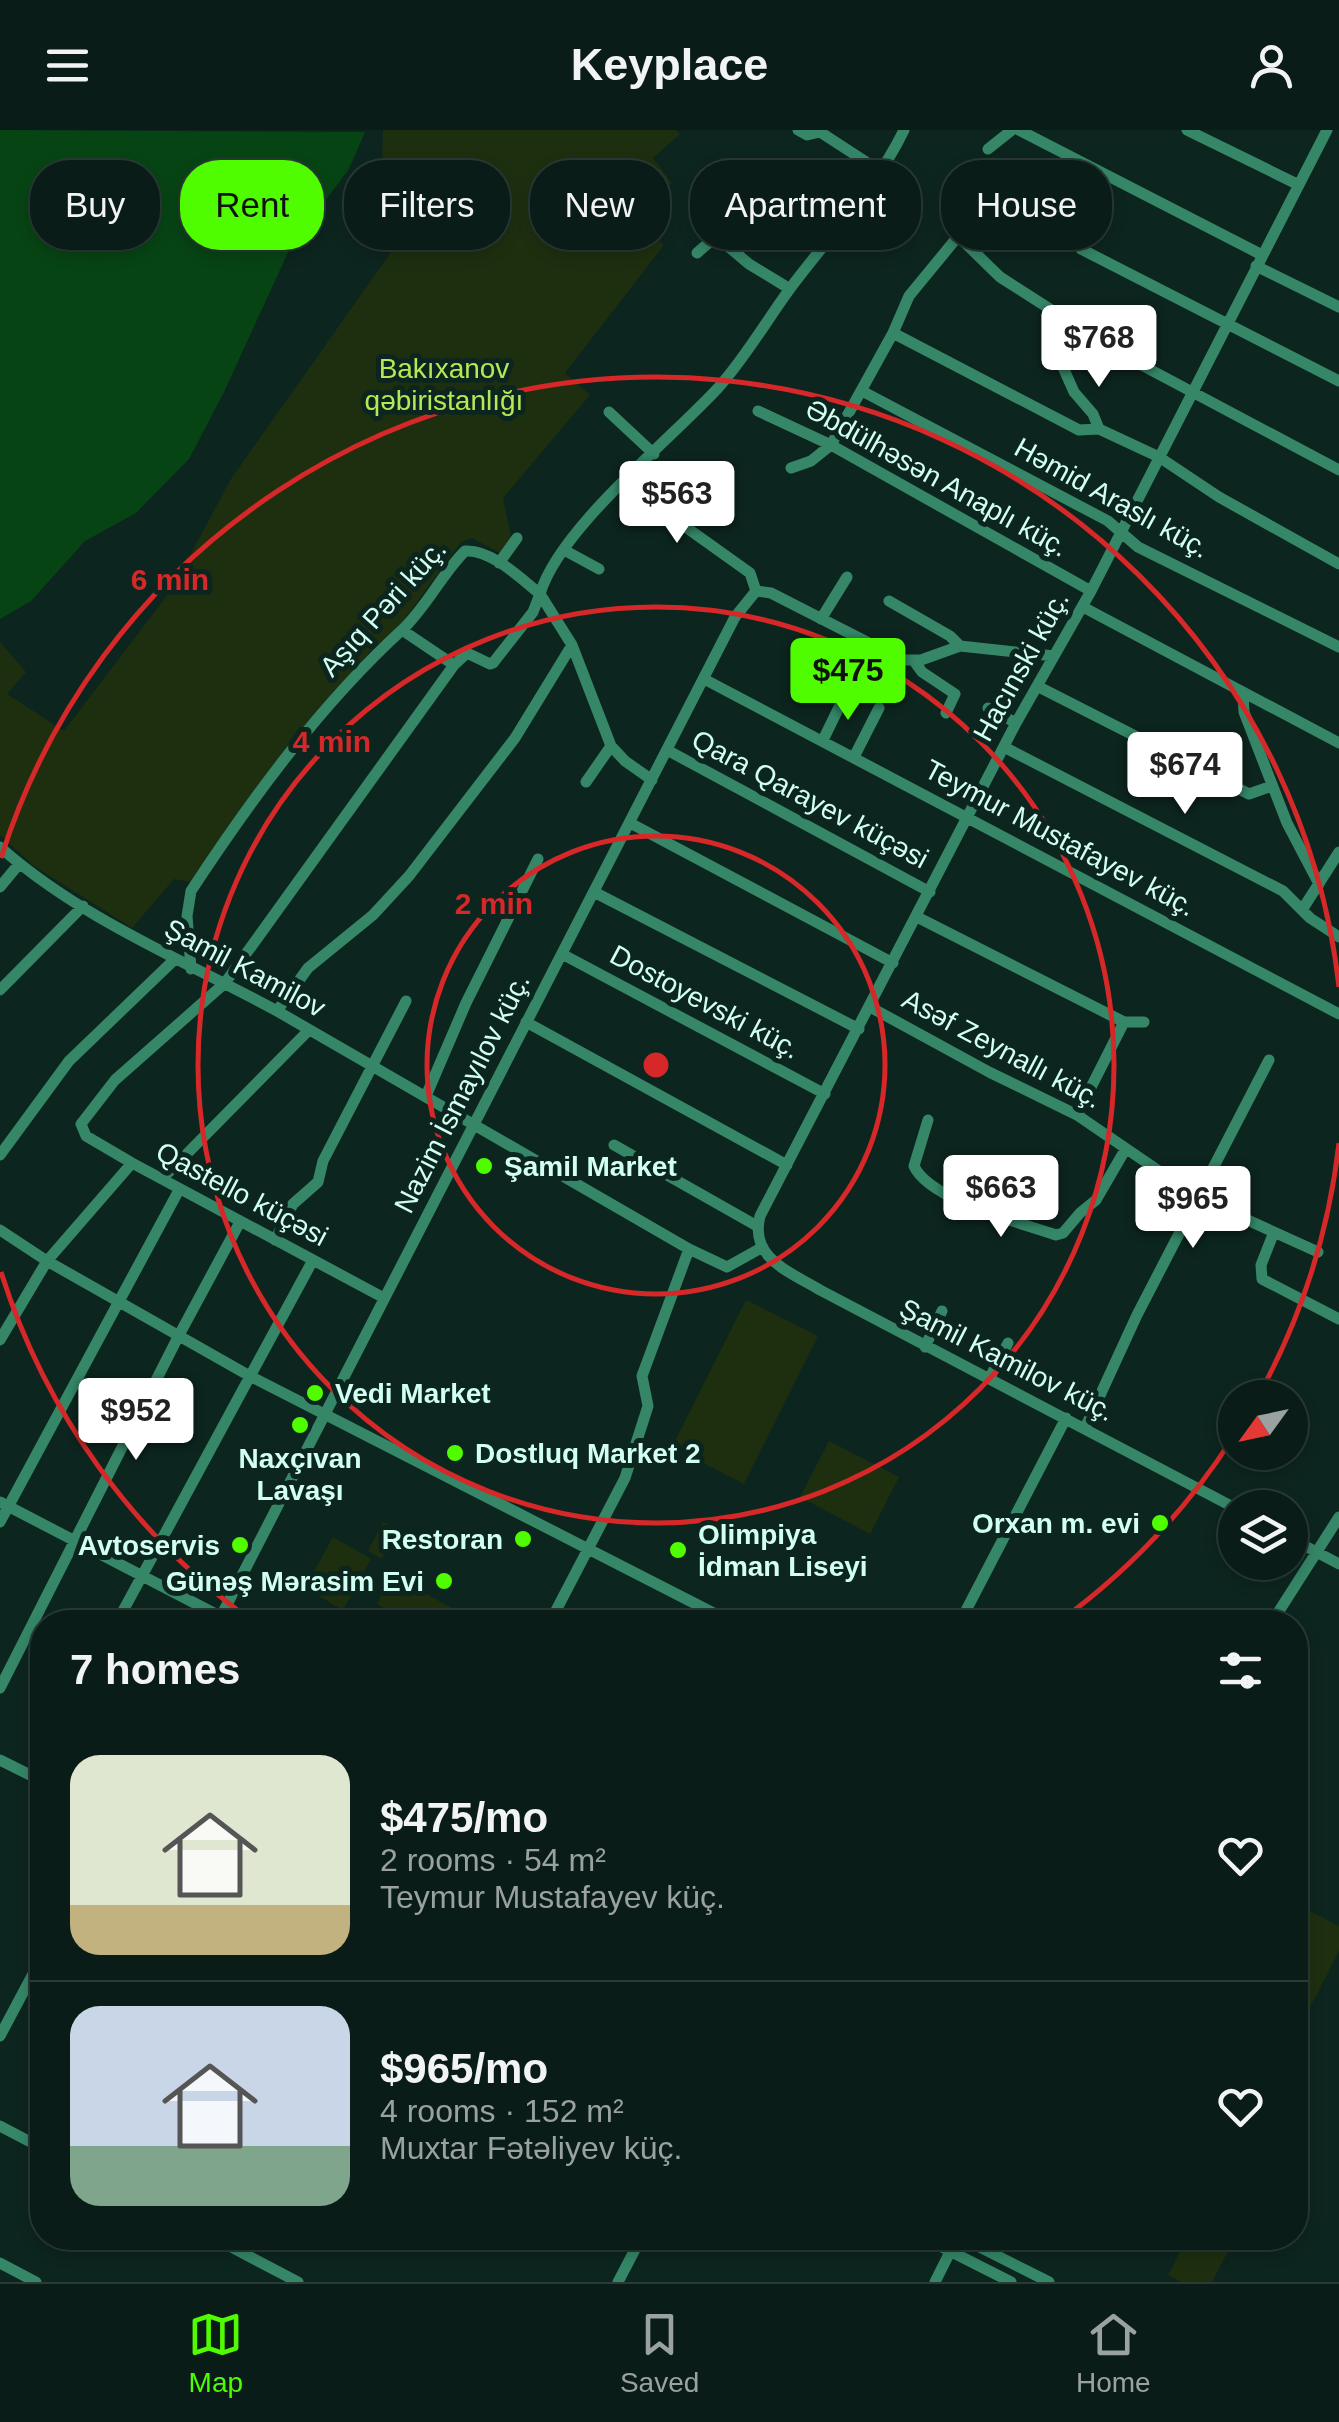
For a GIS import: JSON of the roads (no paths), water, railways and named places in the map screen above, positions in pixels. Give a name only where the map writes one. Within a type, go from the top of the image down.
[{"type":"street","points":[[798,130],[807,135],[820,132],[863,160]]},
{"type":"street","points":[[886,160],[904,130]]},
{"type":"street","points":[[988,149],[1012,130]]},
{"type":"street","points":[[1020,130],[1339,307]]},
{"type":"street","points":[[1187,130],[1299,185]]},
{"type":"street","name":"Hacınski küç.","points":[[758,1226],[1016,723],[1092,591],[1327,130]]},
{"type":"street","points":[[697,253],[701,250]]},
{"type":"street","points":[[731,250],[790,289]]},
{"type":"street","points":[[225,982],[454,665],[467,653],[493,663],[532,612],[564,550],[599,508],[720,386],[822,250]]},
{"type":"street","points":[[791,468],[811,462],[831,445],[909,296],[947,250]]},
{"type":"street","points":[[973,250],[1014,287],[1192,395],[1339,470]]},
{"type":"street","points":[[1083,250],[1339,382]]},
{"type":"street","points":[[893,333],[1079,430],[1099,428],[1159,457],[1219,497],[1339,564]]},
{"type":"street","points":[[1062,365],[1074,392],[1093,414],[1099,428]]},
{"type":"street","name":"Həmid Araslı küç.","points":[[862,391],[1108,521],[1138,546],[1339,647]]},
{"type":"street","name":"Əbdülhəsən Anaplı küç.","points":[[758,411],[831,445],[1092,591]]},
{"type":"street","points":[[609,412],[654,454]]},
{"type":"street","points":[[624,483],[750,573],[756,592],[771,593],[893,657],[914,662],[955,694],[946,713]]},
{"type":"street","points":[[516,538],[499,563],[540,594],[572,645],[611,746],[652,780]]},
{"type":"street","points":[[564,550],[599,569]]},
{"type":"street","name":"Aşıq Pəri küç.","points":[[191,968],[187,916],[191,891],[311,728],[375,653],[402,630],[465,551],[477,551],[499,563]]},
{"type":"street","points":[[821,619],[847,577]]},
{"type":"street","name":"Nazim İsmayılov küç.","points":[[228,1610],[471,1124],[735,617],[756,592]]},
{"type":"street","points":[[889,601],[950,636],[960,646]]},
{"type":"street","points":[[1083,608],[1339,743]]},
{"type":"street","points":[[402,630],[454,665]]},
{"type":"street","points":[[277,1011],[308,968],[373,914],[409,876],[515,738],[572,645]]},
{"type":"street","points":[[914,662],[960,646],[1054,656]]},
{"type":"street","name":"Teymur Mustafayev küç.","points":[[704,680],[1339,1014]]},
{"type":"street","points":[[1037,686],[1249,794],[1272,786]]},
{"type":"street","points":[[1242,692],[1244,712],[1272,786],[1305,862],[1320,884]]},
{"type":"street","points":[[823,740],[846,693]]},
{"type":"street","points":[[854,757],[879,708]]},
{"type":"street","points":[[988,708],[1016,723]]},
{"type":"street","points":[[586,782],[611,746]]},
{"type":"street","points":[[1004,748],[1268,882],[1339,937]]},
{"type":"street","name":"Qara Qarayev küçəsi","points":[[667,750],[930,892]]},
{"type":"street","points":[[630,822],[893,963]]},
{"type":"street","name":"Şamil Kamilov","points":[[0,847],[19,864],[174,960],[225,982],[471,1124]]},
{"type":"street","points":[[1302,910],[1339,852]]},
{"type":"street","points":[[426,1096],[466,1003],[538,860]]},
{"type":"street","points":[[0,888],[19,864]]},
{"type":"street","points":[[594,892],[858,1029]]},
{"type":"street","points":[[0,990],[84,906]]},
{"type":"street","points":[[917,917],[1124,1022],[1144,1022]]},
{"type":"street","name":"Dostoyevski küç.","points":[[562,954],[824,1094]]},
{"type":"street","points":[[0,1155],[69,1061],[174,960]]},
{"type":"street","name":"Qastello küçəsi","points":[[225,982],[114,1080],[81,1129],[86,1136],[179,1190],[384,1298]]},
{"type":"street","points":[[274,1240],[294,1204],[318,1182],[323,1161],[406,1001]]},
{"type":"street","name":"Asəf Zeynallı küç.","points":[[870,1007],[988,1072],[1077,1115],[1197,1197],[1318,1252]]},
{"type":"street","points":[[526,1022],[787,1165]]},
{"type":"street","points":[[1077,1115],[1124,1022]]},
{"type":"street","points":[[162,1179],[309,1030]]},
{"type":"street","points":[[1085,1428],[1136,1315],[1270,1060]]},
{"type":"street","points":[[928,1120],[916,1154],[914,1166],[918,1176],[988,1213],[1056,1236],[1096,1200],[1125,1150]]},
{"type":"street","points":[[471,1124],[728,1267],[761,1248],[758,1226],[614,1145]]},
{"type":"street","points":[[0,1340],[47,1261],[132,1163]]},
{"type":"street","points":[[0,1522],[4,1504],[179,1190]]},
{"type":"street","points":[[39,1610],[240,1222]]},
{"type":"street","points":[[0,1230],[117,1302],[248,1375],[708,1610]]},
{"type":"street","points":[[1274,1232],[1261,1264],[1262,1279],[1339,1318]]},
{"type":"street","points":[[556,1610],[624,1478],[648,1406],[642,1376],[689,1248]]},
{"type":"street","name":"Şamil Kamilov küç.","points":[[761,1248],[770,1259],[807,1283],[1218,1499]]},
{"type":"street","points":[[123,1610],[313,1260]]},
{"type":"street","points":[[924,1346],[942,1311]]},
{"type":"street","points":[[989,1379],[1008,1343]]},
{"type":"street","points":[[966,1610],[1066,1418]]},
{"type":"street","points":[[4,1504],[203,1610]]},
{"type":"street","points":[[1279,1610],[1339,1517]]},
{"type":"street","points":[[1308,1547],[1339,1564]]},
{"type":"street","points":[[0,1688],[30,1628]]},
{"type":"street","points":[[0,1760],[30,1772]]},
{"type":"street","points":[[0,2036],[30,1979]]},
{"type":"street","points":[[0,2126],[30,2142]]},
{"type":"street","points":[[237,2250],[298,2282]]},
{"type":"street","points":[[618,2282],[635,2250]]},
{"type":"street","points":[[984,2250],[1049,2282]]},
{"type":"street","points":[[935,2282],[950,2251],[1010,2282]]},
{"type":"street","points":[[0,2262],[36,2282]]},
{"type":"place","name":"Şamil Market","points":[[484,1166]]},
{"type":"place","name":"Vedi Market","points":[[315,1393]]},
{"type":"place","name":"Naxçıvan Lavaşı","points":[[300,1425]]},
{"type":"place","name":"Dostluq Market 2","points":[[455,1453]]},
{"type":"place","name":"Orxan m. evi","points":[[1160,1523]]},
{"type":"place","name":"Restoran","points":[[523,1539]]},
{"type":"place","name":"Avtoservis","points":[[240,1545]]},
{"type":"place","name":"Olimpiya İdman Liseyi","points":[[678,1550]]},
{"type":"place","name":"Günəş Mərasim Evi","points":[[444,1581]]},
{"type":"park label","name":"Bakıxanov qəbiristanlığı","points":[[444,384]]}]
